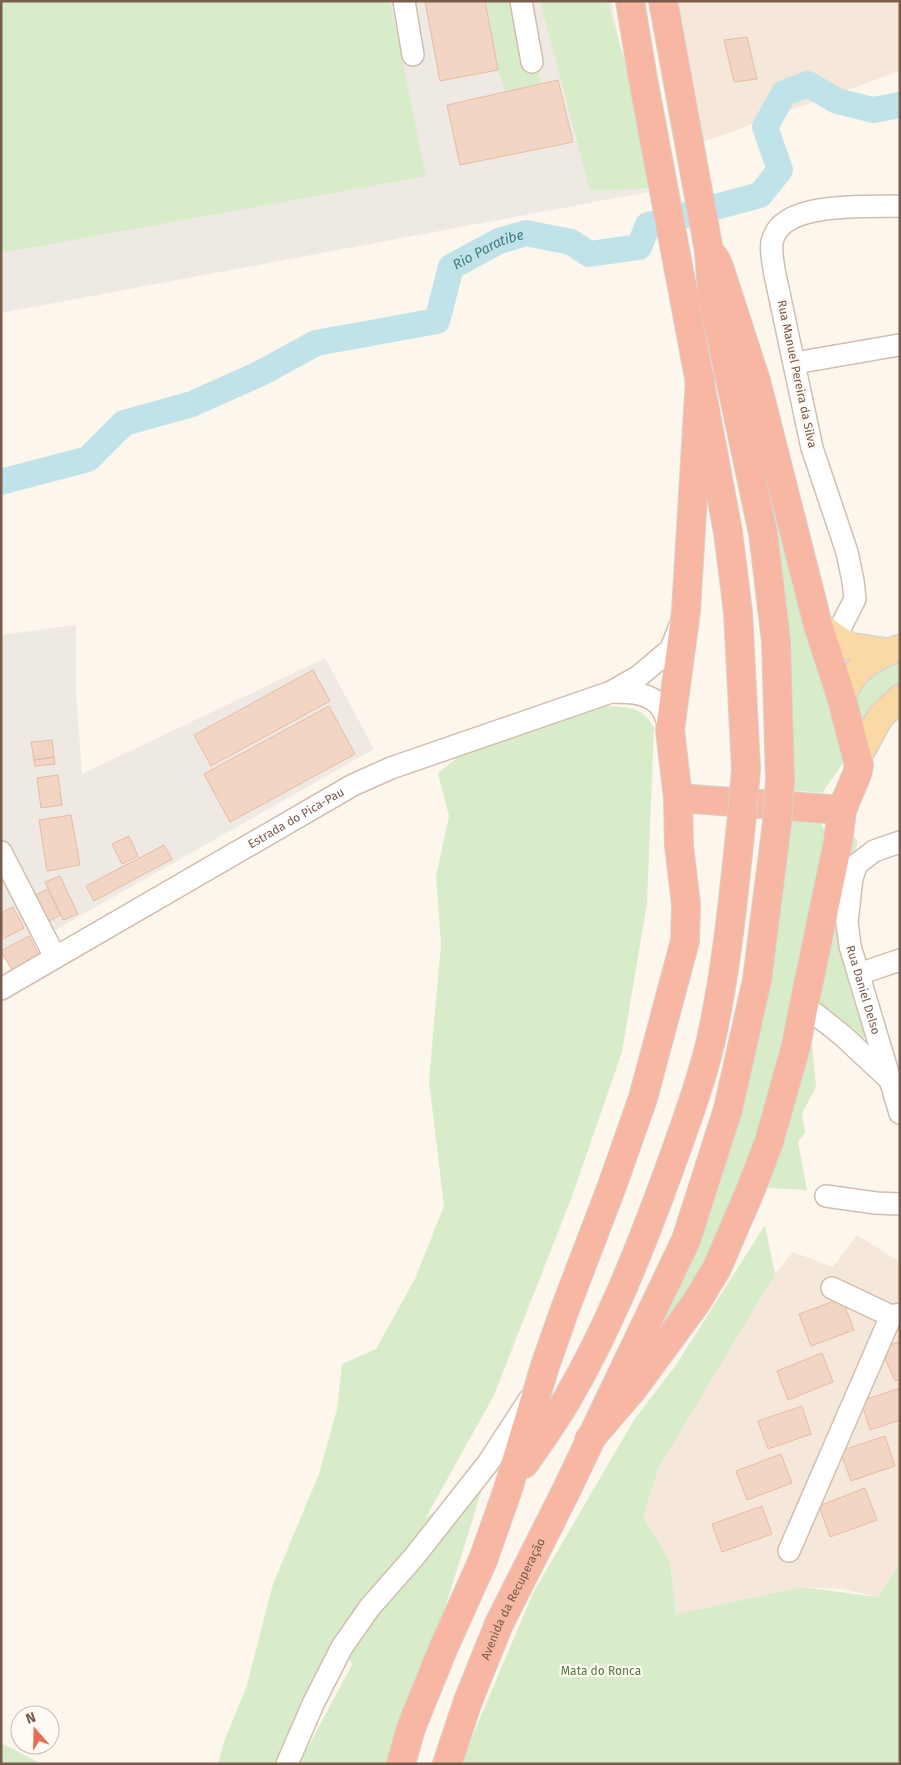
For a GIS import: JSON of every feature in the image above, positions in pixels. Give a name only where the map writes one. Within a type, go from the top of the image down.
[{"type":"highway","points":[[590,1440],[686,1240],[728,1109],[758,980],[777,823],[780,780],[776,641],[763,533],[712,294],[706,240],[663,1]]},
{"type":"highway","points":[[508,1488],[566,1402],[599,1342],[624,1287],[652,1217],[686,1124],[710,1044],[721,985],[733,897],[746,769],[738,612],[728,532],[630,5]]},
{"type":"highway","points":[[590,1440],[632,1390],[696,1303],[717,1268],[751,1189],[769,1142],[796,1046],[838,842],[842,810],[857,774],[858,757],[848,726],[827,632],[756,381],[720,270],[706,240]]},
{"type":"highway","points":[[402,1764],[411,1728],[442,1649],[483,1560],[508,1488],[564,1309],[612,1186],[643,1098],[685,941],[686,904],[679,846],[678,798],[670,730],[686,611],[700,378]]},
{"type":"highway","points":[[678,798],[842,810]]},
{"type":"highway","name":"Avenida da Recuperação","points":[[447,1764],[468,1702],[499,1624],[590,1440]]},
{"type":"main road","points":[[677,1],[679,22],[677,83]]},
{"type":"main road","points":[[827,632],[849,646],[894,650]]},
{"type":"main road","points":[[841,696],[855,674],[894,650]]},
{"type":"main road","points":[[858,757],[880,717],[900,698]]},
{"type":"street","points":[[404,1],[413,55]]},
{"type":"street","points":[[521,1],[532,62]]},
{"type":"street","name":"Rua Manuel Pereira da Silva","points":[[827,632],[855,599],[853,581],[847,552],[812,448],[774,270],[772,251],[774,235],[783,224],[795,216],[811,210],[900,206]]},
{"type":"street","points":[[795,363],[899,345]]},
{"type":"street","name":"Estrada do Pica-Pau","points":[[1,989],[353,785],[391,768],[612,692],[639,676],[671,649],[686,611]]},
{"type":"street","name":"Estrada do Pica-Pau","points":[[612,692],[636,692],[649,698],[663,710],[670,730]]},
{"type":"street","name":"Rua Daniel Delso","points":[[900,842],[874,851],[857,864],[852,878],[847,922],[850,946],[858,974],[895,1078],[900,1113]]},
{"type":"street","points":[[1,852],[55,958]]},
{"type":"street","points":[[858,974],[900,960]]},
{"type":"street","points":[[804,1005],[895,1078]]},
{"type":"street","points":[[826,1196],[876,1204],[900,1204]]},
{"type":"street","points":[[789,1551],[895,1315],[832,1288]]},
{"type":"street","points":[[287,1764],[314,1702],[342,1647],[370,1607],[414,1557],[488,1463],[530,1398],[545,1366]]},
{"type":"shaded area","points":[[1,1],[611,1],[648,192],[1,313]]},
{"type":"shaded area","points":[[669,1],[900,1],[900,71],[695,145]]},
{"type":"shaded area","points":[[76,625],[76,694],[82,774],[325,658],[374,749],[1,961],[1,635]]},
{"type":"shaded area","points":[[857,1235],[900,1262],[900,1565],[879,1597],[841,1589],[802,1587],[676,1614],[670,1561],[643,1517],[659,1468],[762,1289],[793,1252],[833,1267]]},
{"type":"green space","points":[[1,1],[390,1],[426,176],[1,253]]},
{"type":"green space","points":[[485,1],[522,1],[541,84],[505,92],[498,70]]},
{"type":"green space","points":[[540,1],[607,1],[663,188],[590,190]]},
{"type":"green space","points":[[739,341],[848,756],[822,793],[788,790]]},
{"type":"green space","points":[[831,647],[900,652],[900,691],[860,731]]},
{"type":"green space","points":[[605,706],[639,711],[654,727],[647,903],[622,1052],[571,1199],[494,1395],[425,1519],[488,1470],[420,1688],[392,1764],[300,1764],[352,1665],[343,1637],[284,1764],[218,1764],[225,1739],[246,1688],[273,1584],[319,1474],[337,1409],[342,1364],[376,1349],[415,1279],[444,1206],[429,1081],[441,944],[436,876],[449,816],[438,773],[467,750],[576,712]]},
{"type":"green space","points":[[850,771],[848,828],[858,842],[838,890],[836,910],[837,928],[844,966],[865,1037],[859,1041],[811,1003],[824,924],[827,799]]},
{"type":"green space","points":[[791,814],[820,821],[828,839],[829,857],[751,1173],[710,1271],[633,1377],[675,1283]]},
{"type":"green space","points":[[811,1033],[816,1087],[802,1113],[805,1133],[798,1142],[807,1190],[766,1188]]},
{"type":"green space","name":"Mata do Ronca","points":[[765,1225],[775,1274],[659,1467],[643,1517],[670,1561],[676,1614],[802,1587],[878,1597],[900,1563],[900,1764],[462,1764],[533,1593],[634,1420],[676,1365]]},
{"type":"green space","points":[[1,1743],[10,1748],[10,1755],[24,1755],[42,1764],[1,1764]]},
{"type":"building","points":[[425,1],[485,1],[498,70],[440,81]]},
{"type":"building","points":[[747,37],[757,79],[734,82],[724,40]]},
{"type":"building","points":[[558,80],[573,142],[460,165],[447,105]]},
{"type":"building","points":[[313,670],[330,701],[211,766],[194,735]]},
{"type":"building","points":[[329,706],[355,754],[230,822],[204,774]]},
{"type":"building","points":[[52,740],[54,757],[34,760],[31,742]]},
{"type":"building","points":[[54,757],[55,764],[35,766],[34,760]]},
{"type":"building","points":[[58,775],[62,805],[41,808],[37,778]]},
{"type":"building","points":[[71,815],[80,865],[47,871],[39,820]]},
{"type":"building","points":[[129,836],[138,856],[122,864],[112,844]]},
{"type":"building","points":[[164,845],[172,859],[94,901],[86,886]]},
{"type":"building","points":[[60,876],[78,914],[63,920],[45,882]]},
{"type":"building","points":[[48,889],[61,915],[47,922],[34,896]]},
{"type":"building","points":[[13,907],[24,928],[1,940],[1,913]]},
{"type":"building","points":[[29,936],[39,955],[12,970],[1,951]]},
{"type":"building","points":[[842,1298],[854,1330],[811,1346],[799,1314]]},
{"type":"building","points":[[900,1341],[900,1379],[895,1381],[881,1349]]},
{"type":"building","points":[[822,1353],[833,1382],[788,1400],[777,1371]]},
{"type":"building","points":[[900,1388],[900,1420],[870,1430],[861,1401]]},
{"type":"building","points":[[802,1406],[811,1434],[768,1449],[758,1421]]},
{"type":"building","points":[[885,1436],[895,1466],[851,1481],[840,1451]]},
{"type":"building","points":[[781,1454],[792,1483],[747,1500],[736,1471]]},
{"type":"building","points":[[865,1488],[877,1520],[830,1537],[819,1506]]},
{"type":"building","points":[[762,1506],[772,1534],[722,1552],[712,1524]]},
{"type":"waterway","name":"Rio Paratibe","points":[[1,482],[88,459],[124,423],[192,404],[261,373],[316,343],[437,321],[451,267],[499,241],[526,233],[571,242],[589,254],[639,247],[648,225],[760,195],[780,170],[765,127],[784,93],[808,84],[837,101],[873,110],[900,105]]}]
